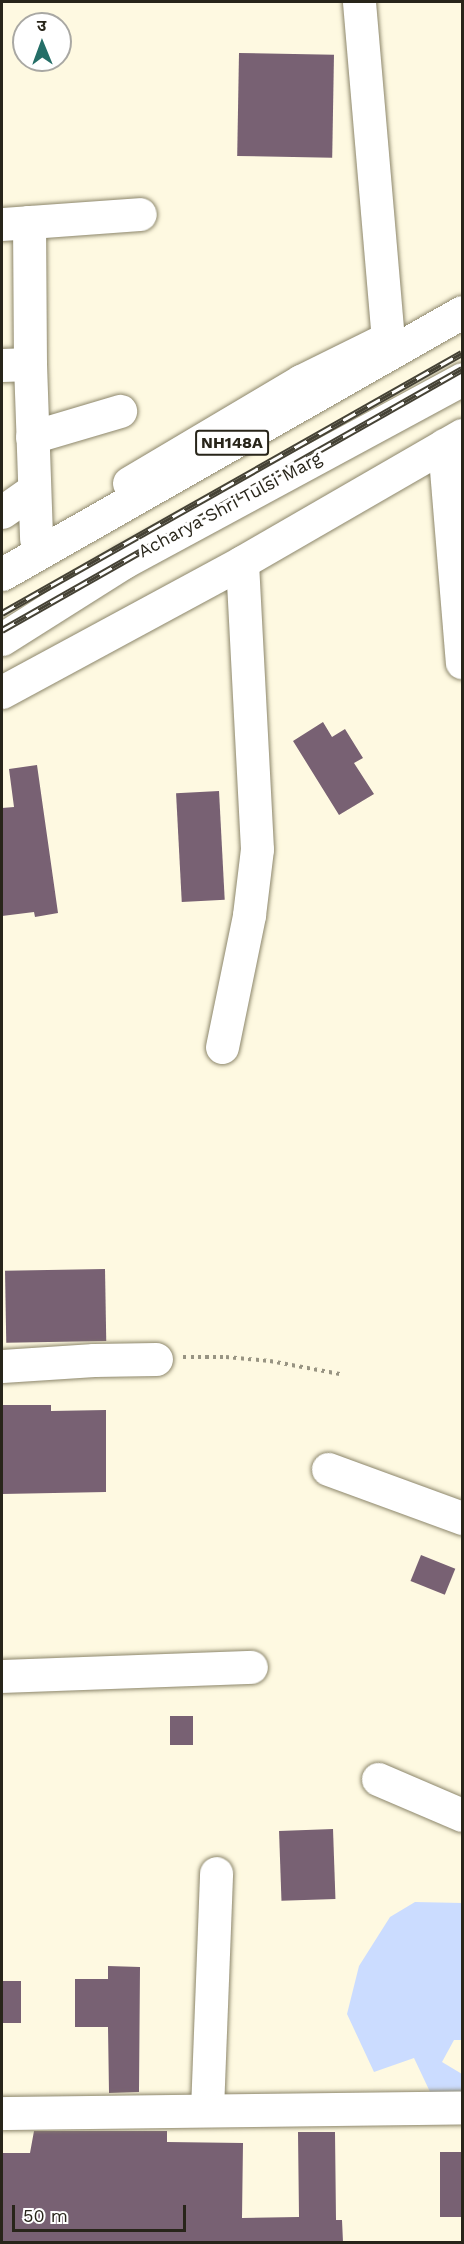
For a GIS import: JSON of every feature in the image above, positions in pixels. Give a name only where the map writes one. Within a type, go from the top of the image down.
[{"type":"main road","points":[[358,2],[388,338]]},
{"type":"main road","points":[[36,539],[32,437],[16,364],[15,223],[140,214]]},
{"type":"main road","points":[[2,560],[301,381],[388,338],[462,296]]},
{"type":"main road","name":"NH148A","points":[[2,574],[462,312]]},
{"type":"main road","name":"Acharya Shri Tulsi Marg","points":[[2,639],[124,562],[462,379]]},
{"type":"main road","points":[[32,437],[120,411]]},
{"type":"main road","points":[[2,692],[242,562],[453,440],[462,662]]},
{"type":"main road","points":[[2,512],[34,490]]},
{"type":"main road","points":[[222,1047],[249,915],[257,849],[242,562]]},
{"type":"main road","points":[[2,1366],[94,1360],[156,1359]]},
{"type":"main road","points":[[328,1469],[462,1518]]},
{"type":"main road","points":[[2,1676],[251,1667]]},
{"type":"main road","points":[[378,1779],[462,1815]]},
{"type":"main road","points":[[207,2110],[216,1873]]},
{"type":"main road","points":[[2,2114],[462,2108]]},
{"type":"path","points":[[156,1359],[226,1357],[290,1364],[340,1374]]},
{"type":"water","points":[[415,1902],[462,1903],[462,2040],[454,2040],[442,2062],[462,2074],[462,2094],[431,2094],[414,2058],[374,2072],[347,2014],[359,1966],[390,1917]]},
{"type":"building","points":[[239,53],[334,55],[332,158],[237,156]]},
{"type":"building","points":[[323,722],[332,737],[345,729],[363,758],[354,763],[374,794],[339,815],[293,741]]},
{"type":"building","points":[[37,765],[58,913],[35,917],[34,912],[2,916],[2,808],[14,807],[9,769]]},
{"type":"building","points":[[219,791],[225,900],[182,902],[176,793]]},
{"type":"building","points":[[105,1269],[106,1341],[6,1343],[5,1271]]},
{"type":"building","points":[[2,1405],[51,1405],[51,1411],[106,1410],[106,1492],[2,1494]]},
{"type":"building","points":[[421,1555],[455,1569],[445,1595],[411,1581]]},
{"type":"building","points":[[170,1716],[193,1716],[193,1745],[170,1745]]},
{"type":"building","points":[[333,1829],[335,1899],[281,1901],[279,1831]]},
{"type":"building","points":[[108,1966],[140,1967],[139,2092],[109,2093],[108,2027],[75,2027],[75,1979],[108,1979]]},
{"type":"building","points":[[2,1981],[21,1981],[21,2023],[2,2023]]},
{"type":"building","points":[[34,2131],[167,2131],[167,2142],[243,2143],[242,2218],[299,2217],[298,2132],[335,2132],[336,2220],[342,2220],[343,2242],[2,2242],[2,2153],[30,2153]]},
{"type":"building","points":[[440,2152],[462,2152],[462,2217],[440,2217]]},
{"type":"railway","points":[[2,613],[462,353]]},
{"type":"railway","points":[[2,630],[462,369]]}]
